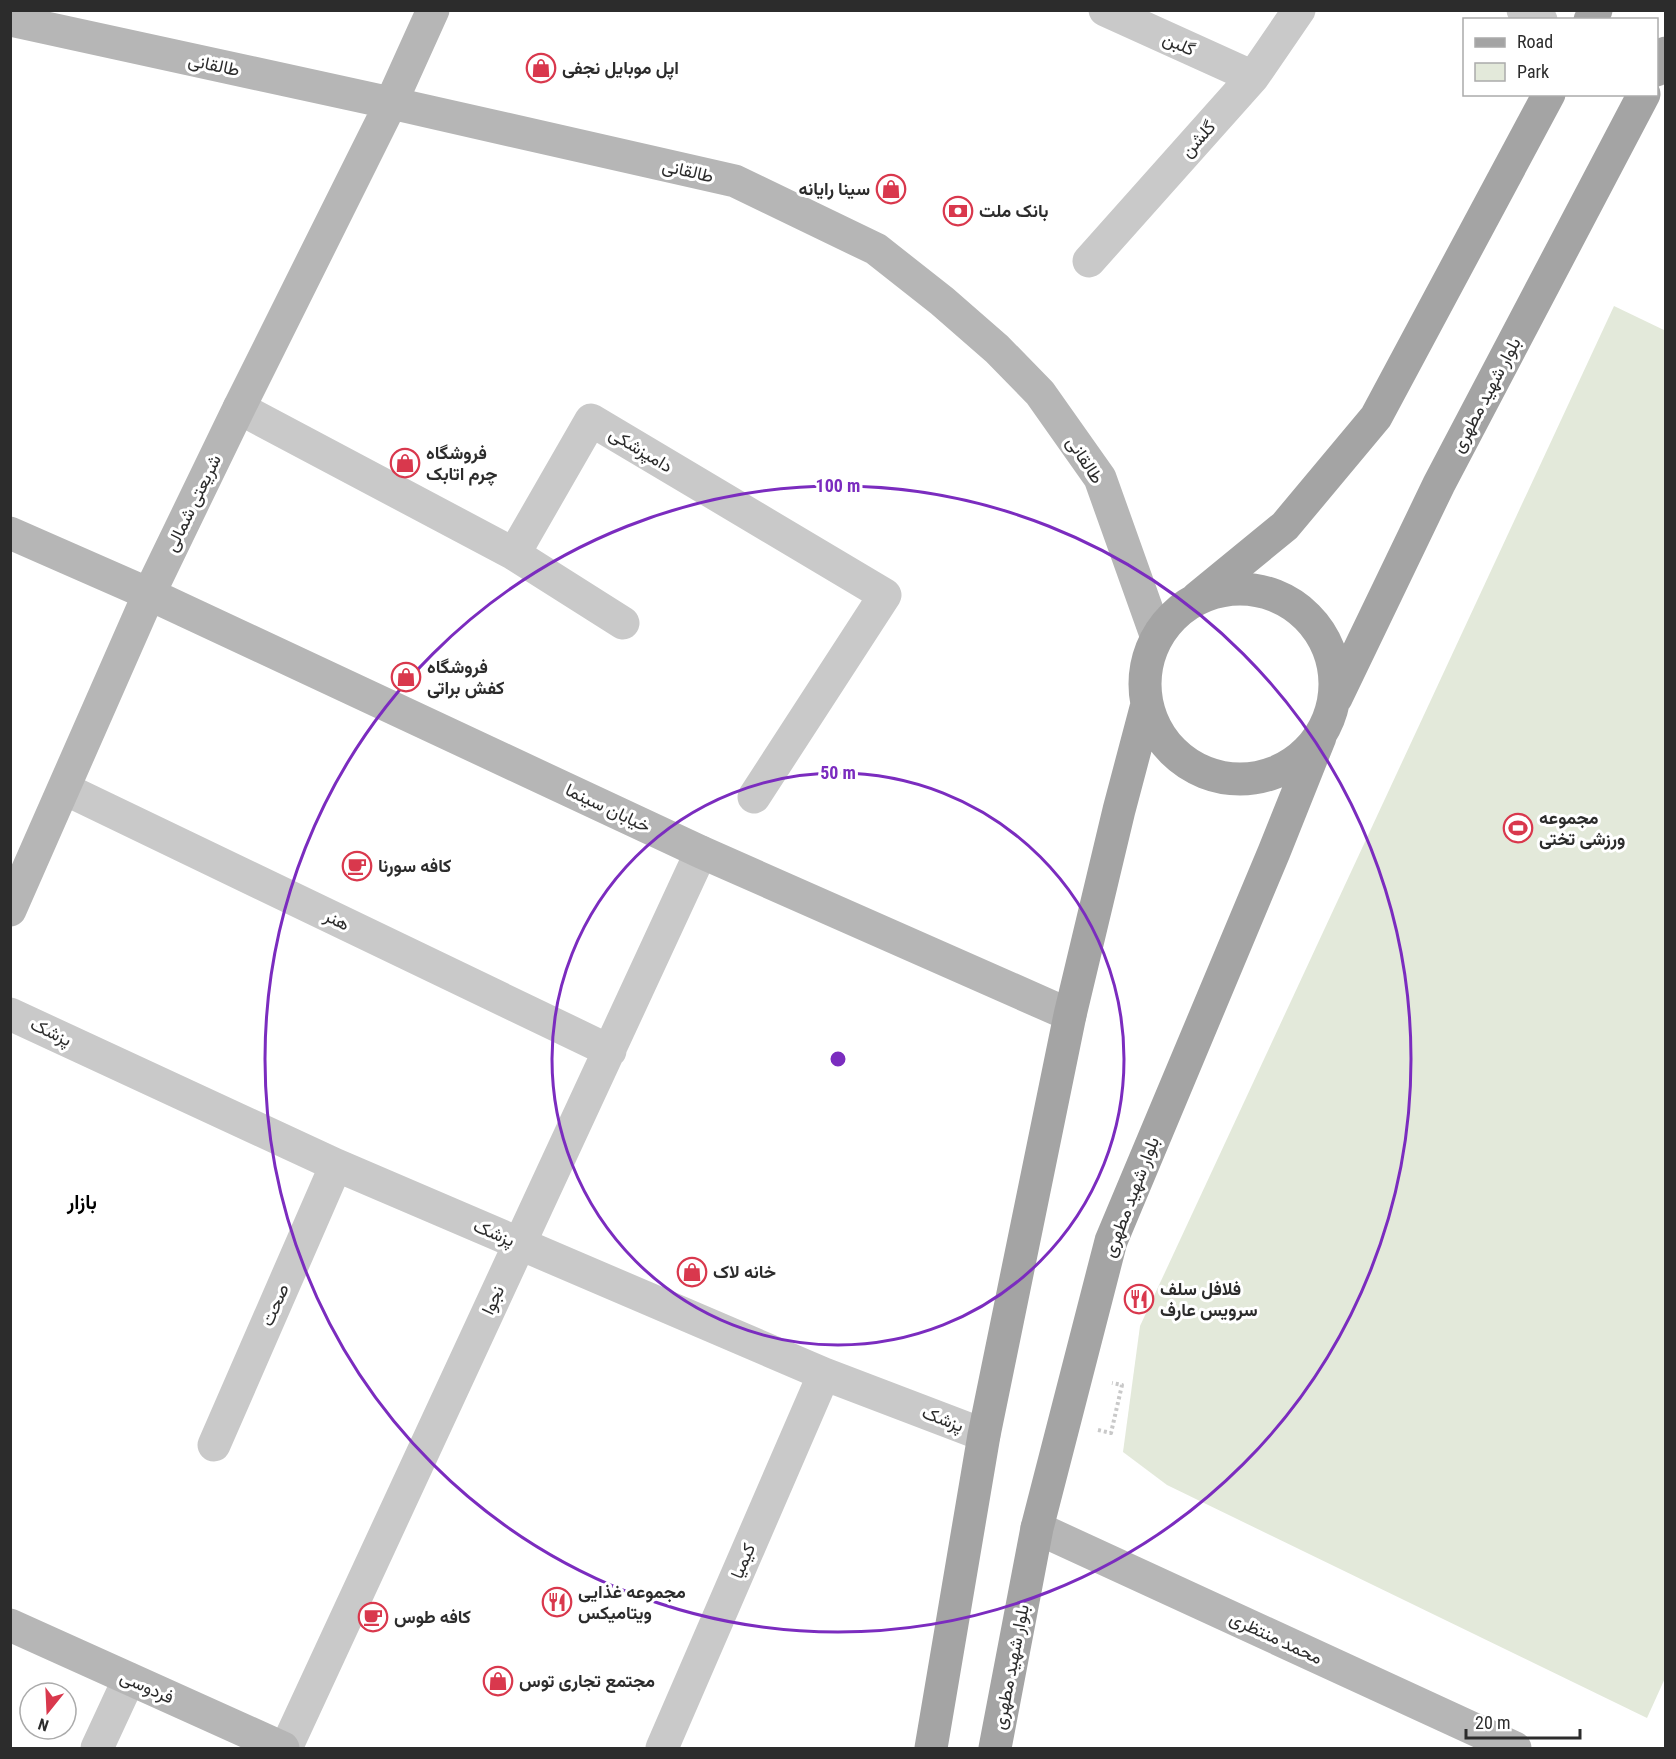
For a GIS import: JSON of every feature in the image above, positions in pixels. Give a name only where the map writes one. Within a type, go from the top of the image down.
[{"type":"main road","points":[[931,1749],[984,1435],[1070,1015],[1116,821],[1146,708],[1144,671],[1156,635],[1197,598],[1285,526],[1376,417],[1548,96]]},
{"type":"main road","name":"بلوار شهید مطهری","points":[[1336,698],[1439,484],[1643,96]]},
{"type":"main road","points":[[1146,708],[1162,741],[1189,766],[1224,779],[1261,778],[1294,764],[1320,737],[1336,698],[1334,660],[1317,627],[1290,601],[1254,589],[1197,598]]},
{"type":"main road","name":"بلوار شهید مطهری","points":[[996,1749],[1037,1528],[1111,1241],[1320,737]]},
{"type":"street","name":"شریعتی شمالی","points":[[10,910],[149,594],[391,103],[432,10]]},
{"type":"street","name":"گلبن","points":[[1106,10],[1253,77]]},
{"type":"street","name":"گلشن","points":[[1089,261],[1253,77],[1299,10]]},
{"type":"street","points":[[1523,10],[1537,18]]},
{"type":"street","name":"طالقانی","points":[[10,20],[735,181],[876,249],[942,301],[997,349],[1040,393],[1100,478],[1156,635]]},
{"type":"street","points":[[239,408],[514,554],[623,623]]},
{"type":"street","name":"دامپزشکی","points":[[514,554],[591,420],[885,595],[754,797]]},
{"type":"street","name":"خیابان سینما","points":[[10,532],[149,594],[701,852],[1070,1015]]},
{"type":"street","name":"هنر","points":[[65,789],[610,1051]]},
{"type":"street","name":"نجوا","points":[[284,1749],[701,852]]},
{"type":"street","name":"پزشک","points":[[10,1014],[336,1165],[824,1374],[984,1435]]},
{"type":"street","name":"صحت","points":[[214,1445],[336,1165]]},
{"type":"street","name":"کیمیا","points":[[663,1749],[824,1374]]},
{"type":"street","name":"محمد منتظری","points":[[1037,1528],[1515,1749]]},
{"type":"street","name":"فردوسی","points":[[10,1625],[284,1749]]},
{"type":"street","points":[[97,1749],[129,1679]]},
{"type":"path","points":[[1112,1433],[1122,1385]]},
{"type":"green space","name":"مجموعه ورزشی تختی","points":[[1614,306],[1666,331],[1666,1676],[1647,1718],[1167,1485],[1123,1452],[1140,1326]]},
{"type":"place","name":"اپل موبایل نجفی","points":[[541,68]]},
{"type":"place","name":"سینا رایانه","points":[[891,189]]},
{"type":"place","name":"بانک ملت","points":[[958,211]]},
{"type":"place","name":"فروشگاه چرم اتابک","points":[[405,463]]},
{"type":"place","name":"فروشگاه کفش براتی","points":[[406,677]]},
{"type":"place","name":"مجموعه ورزشی تختی","points":[[1518,828]]},
{"type":"place","name":"کافه سورنا","points":[[357,866]]},
{"type":"place","name":"خانه لاک","points":[[692,1272]]},
{"type":"place","name":"فلافل سلف سرویس عارف","points":[[1139,1299]]},
{"type":"place","name":"مجموعه غذایی ویتامیکس","points":[[557,1602]]},
{"type":"place","name":"کافه طوس","points":[[373,1617]]},
{"type":"place","name":"مجتمع تجارى توس","points":[[498,1681]]},
{"type":"district","name":"بازار","points":[[82,1202]]}]
